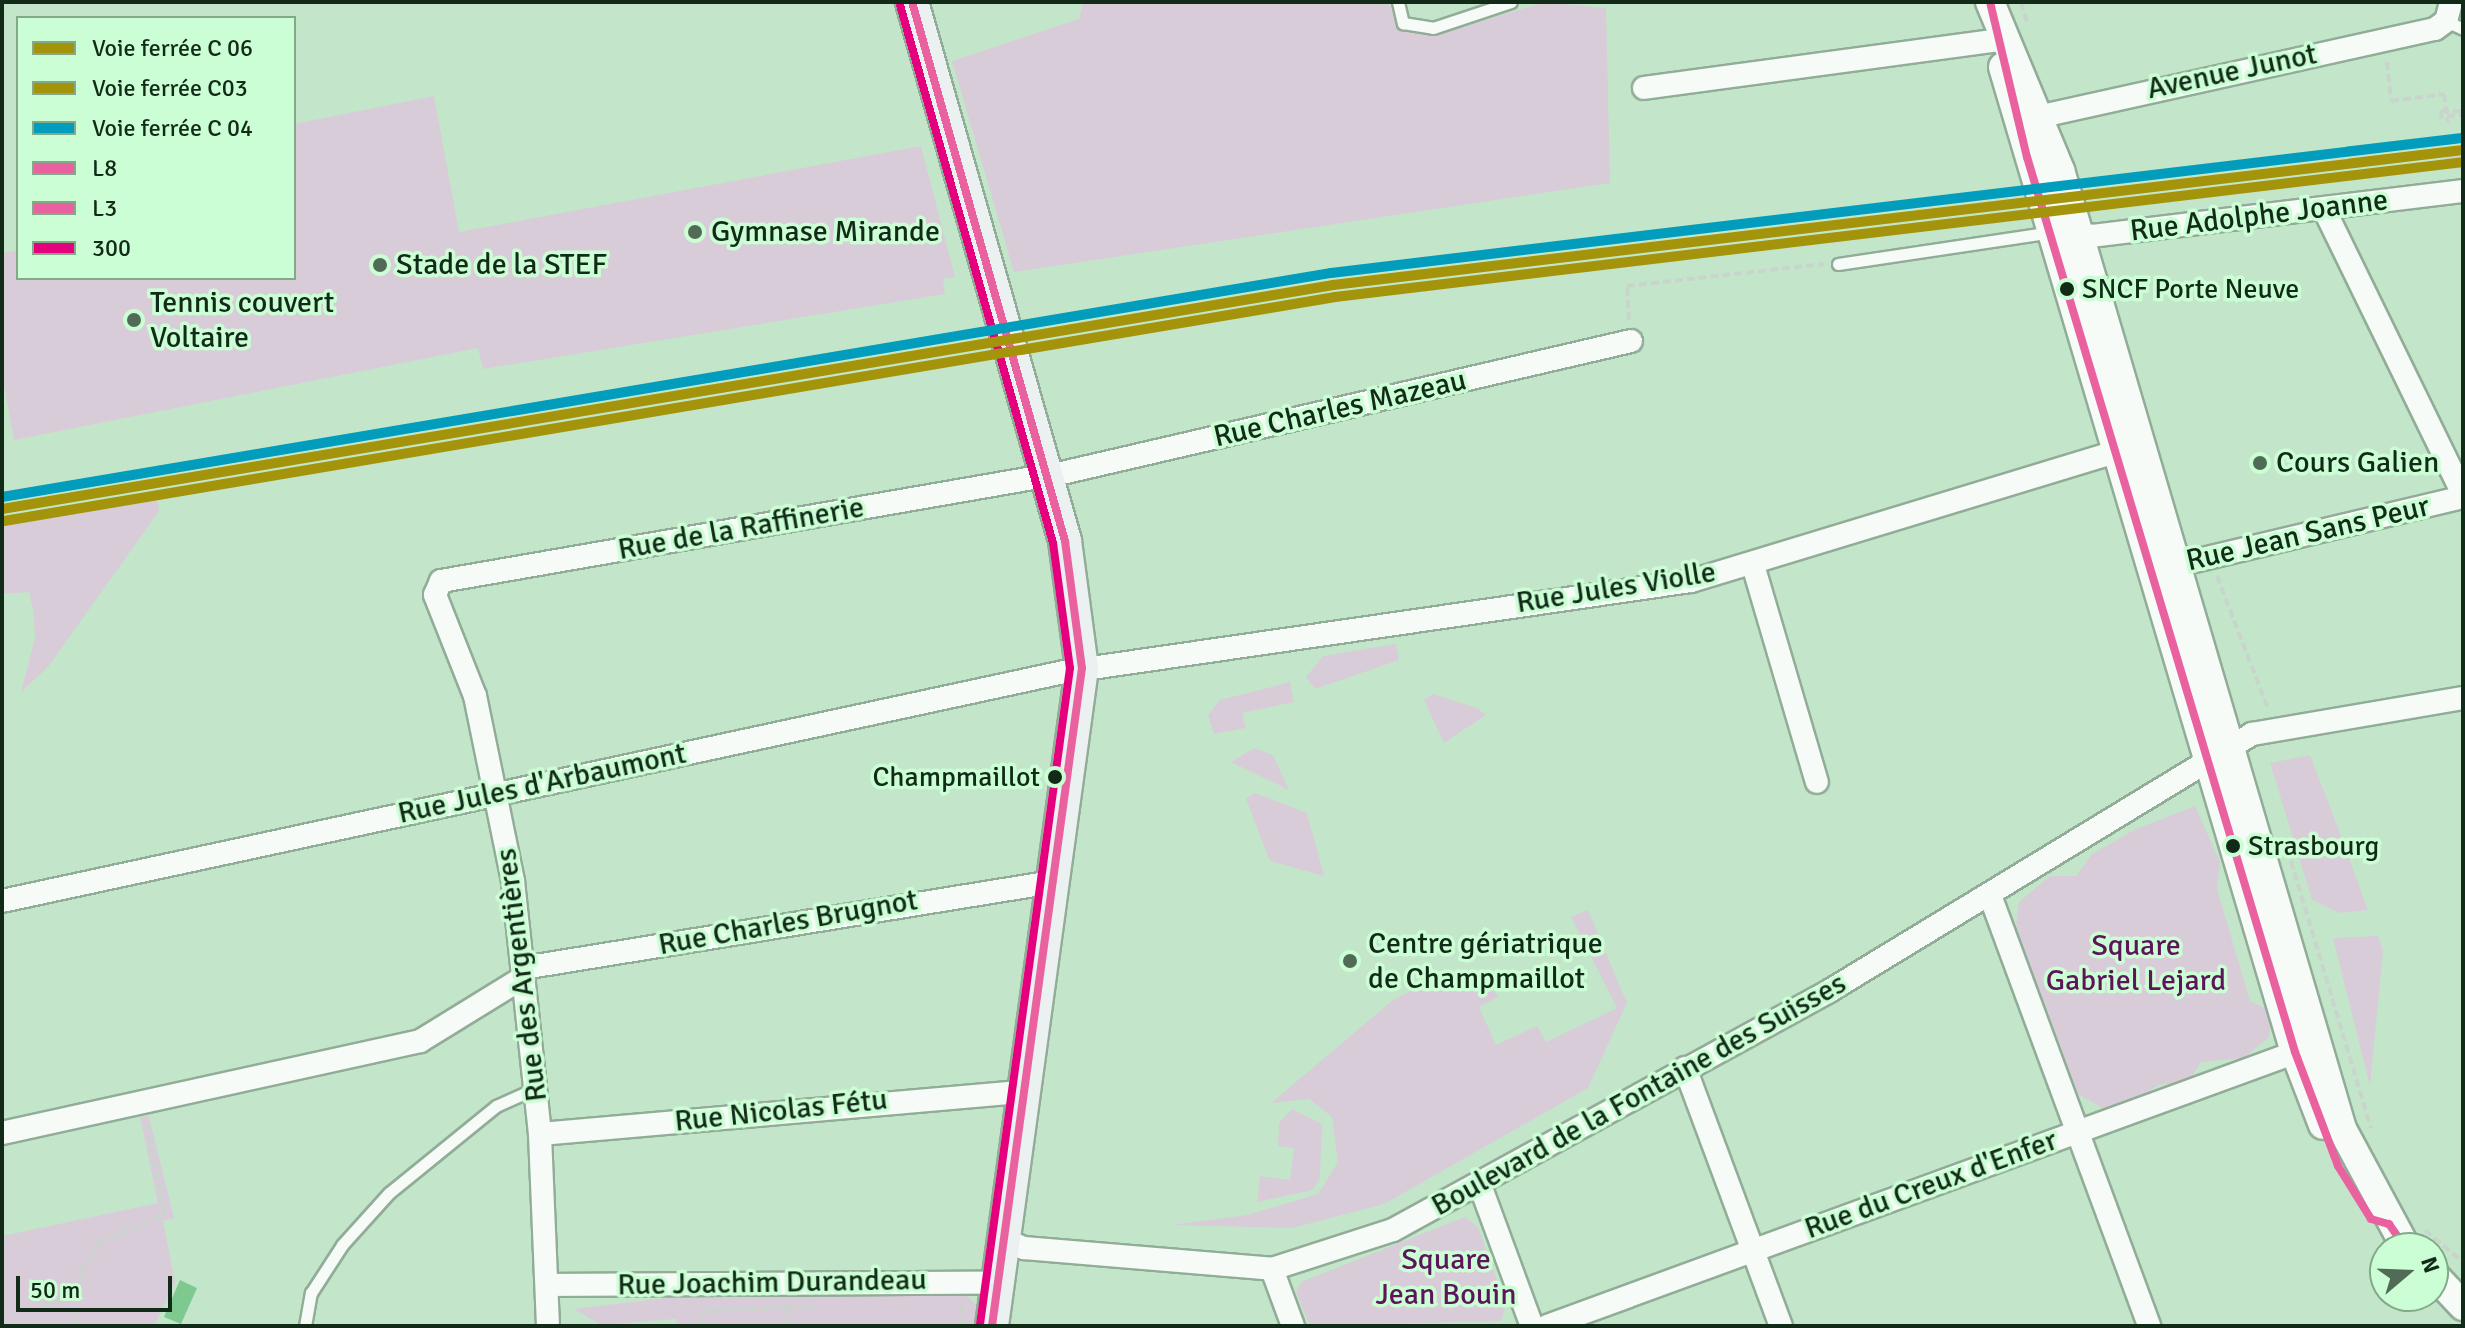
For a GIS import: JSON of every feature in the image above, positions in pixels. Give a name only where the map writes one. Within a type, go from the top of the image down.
[{"type":"main road","points":[[912,2],[1048,476],[1072,577],[1082,668],[1000,1238],[992,1326]]},
{"type":"street","points":[[1990,2],[2029,119],[2062,242],[2305,1048],[2395,1232]]},
{"type":"street","name":"Avenue Junot","points":[[2029,119],[2384,39],[2454,18]]},
{"type":"street","points":[[1644,88],[2001,40]]},
{"type":"street","name":"Rue Adolphe Joanne","points":[[2062,242],[2463,191]]},
{"type":"street","points":[[2324,209],[2463,496]]},
{"type":"street","name":"Rue Charles Mazeau","points":[[1048,476],[1631,341]]},
{"type":"street","name":"Rue Jules Violle","points":[[1082,668],[1599,589],[1662,586],[1753,565],[2126,448]]},
{"type":"street","name":"Rue de la Raffinerie","points":[[438,587],[448,578],[1048,476]]},
{"type":"street","name":"Rue Jean Sans Peur","points":[[2162,569],[2463,496]]},
{"type":"street","points":[[1753,565],[1817,782]]},
{"type":"street","name":"Rue des Argentières","points":[[438,587],[475,696],[497,793],[524,972],[540,1134],[549,1285],[548,1326]]},
{"type":"street","name":"Rue Jules d'Arbaumont","points":[[2,901],[1082,668]]},
{"type":"street","name":"Boulevard de la Fontaine des Suisses","points":[[1000,1238],[1024,1248],[1272,1269],[1393,1230],[1480,1185],[1991,898],[2219,758],[2252,734],[2463,698]]},
{"type":"street","name":"Rue Charles Brugnot","points":[[524,972],[1053,882]]},
{"type":"street","points":[[1991,898],[2149,1326]]},
{"type":"street","points":[[2,1133],[420,1041],[524,972]]},
{"type":"street","name":"Rue du Creux d'Enfer","points":[[1547,1326],[2305,1048]]},
{"type":"street","points":[[1685,1068],[1781,1326]]},
{"type":"street","name":"Rue Nicolas Fétu","points":[[540,1134],[1023,1092]]},
{"type":"street","points":[[1480,1185],[1532,1326]]},
{"type":"street","points":[[1272,1269],[1293,1326]]},
{"type":"street","name":"Rue Joachim Durandeau","points":[[549,1285],[994,1283]]},
{"type":"lane","points":[[1398,2],[1403,23],[1433,28],[1511,2]]},
{"type":"lane","points":[[1838,264],[2062,242]]},
{"type":"lane","points":[[305,1326],[311,1293],[342,1245],[389,1193],[496,1106],[536,1088]]},
{"type":"path","points":[[2384,39],[2391,101],[2444,94],[2446,121],[2441,111],[2463,113]]},
{"type":"path","points":[[2451,156],[2448,162],[2463,161]]},
{"type":"path","points":[[1631,341],[1627,286],[1838,264]]},
{"type":"path","points":[[2210,558],[2275,730]]},
{"type":"path","points":[[76,1326],[76,1298],[81,1271],[98,1243],[165,1214],[143,1104]]},
{"type":"path","points":[[43,1305],[76,1298]]},
{"type":"path","points":[[955,1302],[963,1307],[963,1326]]},
{"type":"path","points":[[702,1326],[701,1311],[823,1307]]},
{"type":"path","points":[[786,1308],[788,1326]]},
{"type":"green space","points":[[1083,2],[1388,2],[1399,24],[1434,36],[1545,2],[1606,8],[1610,183],[1014,272],[952,61],[1079,19]]},
{"type":"green space","points":[[434,96],[459,232],[921,146],[955,277],[943,279],[945,294],[483,369],[478,348],[14,440],[2,374],[2,253],[16,250],[16,280],[296,280],[296,124]]},
{"type":"green space","points":[[156,495],[159,511],[48,667],[21,692],[35,637],[33,610],[29,592],[2,594],[2,522]]},
{"type":"green space","points":[[1396,644],[1399,660],[1315,689],[1306,677],[1323,656]]},
{"type":"green space","points":[[1290,682],[1294,702],[1242,713],[1246,728],[1214,734],[1208,715],[1220,700]]},
{"type":"green space","points":[[1433,694],[1477,708],[1486,715],[1444,743],[1424,700]]},
{"type":"green space","points":[[1254,748],[1273,755],[1289,790],[1231,762]]},
{"type":"green space","points":[[2310,755],[2368,910],[2340,913],[2312,900],[2270,763]]},
{"type":"green space","points":[[1255,793],[1307,813],[1324,876],[1270,861],[1246,799]]},
{"type":"green space","name":"Square Gabriel Lejard","points":[[2195,806],[2220,862],[2217,889],[2250,1001],[2272,1011],[2269,1037],[2244,1058],[2201,1062],[2188,1082],[2158,1085],[2120,1112],[2106,1110],[2078,1094],[2044,1001],[2035,997],[2016,923],[2019,902],[2050,876],[2076,876],[2092,854],[2136,829]]},
{"type":"green space","points":[[1588,910],[1627,1003],[1588,1088],[1384,1204],[1292,1228],[1171,1225],[1247,1215],[1318,1194],[1338,1162],[1332,1117],[1309,1099],[1271,1103],[1393,1000],[1444,974],[1452,990],[1486,975],[1498,997],[1479,1007],[1496,1045],[1537,1026],[1546,1042],[1617,1008],[1571,917]]},
{"type":"green space","points":[[2378,936],[2383,951],[2370,1086],[2333,938]]},
{"type":"green space","points":[[1292,1109],[1322,1124],[1320,1177],[1313,1190],[1257,1202],[1260,1176],[1290,1180],[1294,1148],[1278,1146],[1279,1123]]},
{"type":"green space","points":[[149,1116],[174,1218],[163,1221],[175,1282],[154,1326],[2,1326],[2,1236],[158,1203],[140,1117]]},
{"type":"green space","name":"Square Jean Bouin","points":[[1465,1217],[1478,1227],[1506,1305],[1501,1321],[1310,1326],[1296,1292],[1301,1282]]},
{"type":"green space","points":[[959,1287],[977,1306],[977,1326],[677,1326],[676,1319],[601,1325],[574,1309],[741,1289]]},
{"type":"shaded area","points":[[180,1280],[197,1288],[181,1324],[164,1317]]},
{"type":"transit line","name":"L3","points":[[912,2],[1065,541],[1082,668],[992,1326]]},
{"type":"transit line","name":"L8","points":[[1990,2],[2027,157],[2295,1052],[2338,1166],[2371,1219],[2389,1224],[2395,1232]]},
{"type":"transit line","name":"300","points":[[900,5],[1053,543],[1070,668],[980,1324]]},
{"type":"transit line","points":[[2,497],[1331,273],[2462,138]]},
{"type":"transit line","points":[[2,509],[1333,285],[2463,150]]},
{"type":"rail line","name":"C03","points":[[4,521],[1335,297],[2463,162]]},
{"type":"place","name":"Gymnase Mirande","points":[[695,232]]},
{"type":"place","name":"Stade de la STEF","points":[[380,265]]},
{"type":"place","name":"SNCF Porte Neuve","points":[[2067,289]]},
{"type":"place","name":"Tennis couvert Voltaire","points":[[134,320]]},
{"type":"place","name":"Cours Galien","points":[[2260,463]]},
{"type":"place","name":"Champmaillot","points":[[1055,777]]},
{"type":"place","name":"Strasbourg","points":[[2233,846]]},
{"type":"place","name":"Centre gériatrique de Champmaillot","points":[[1350,961]]}]
